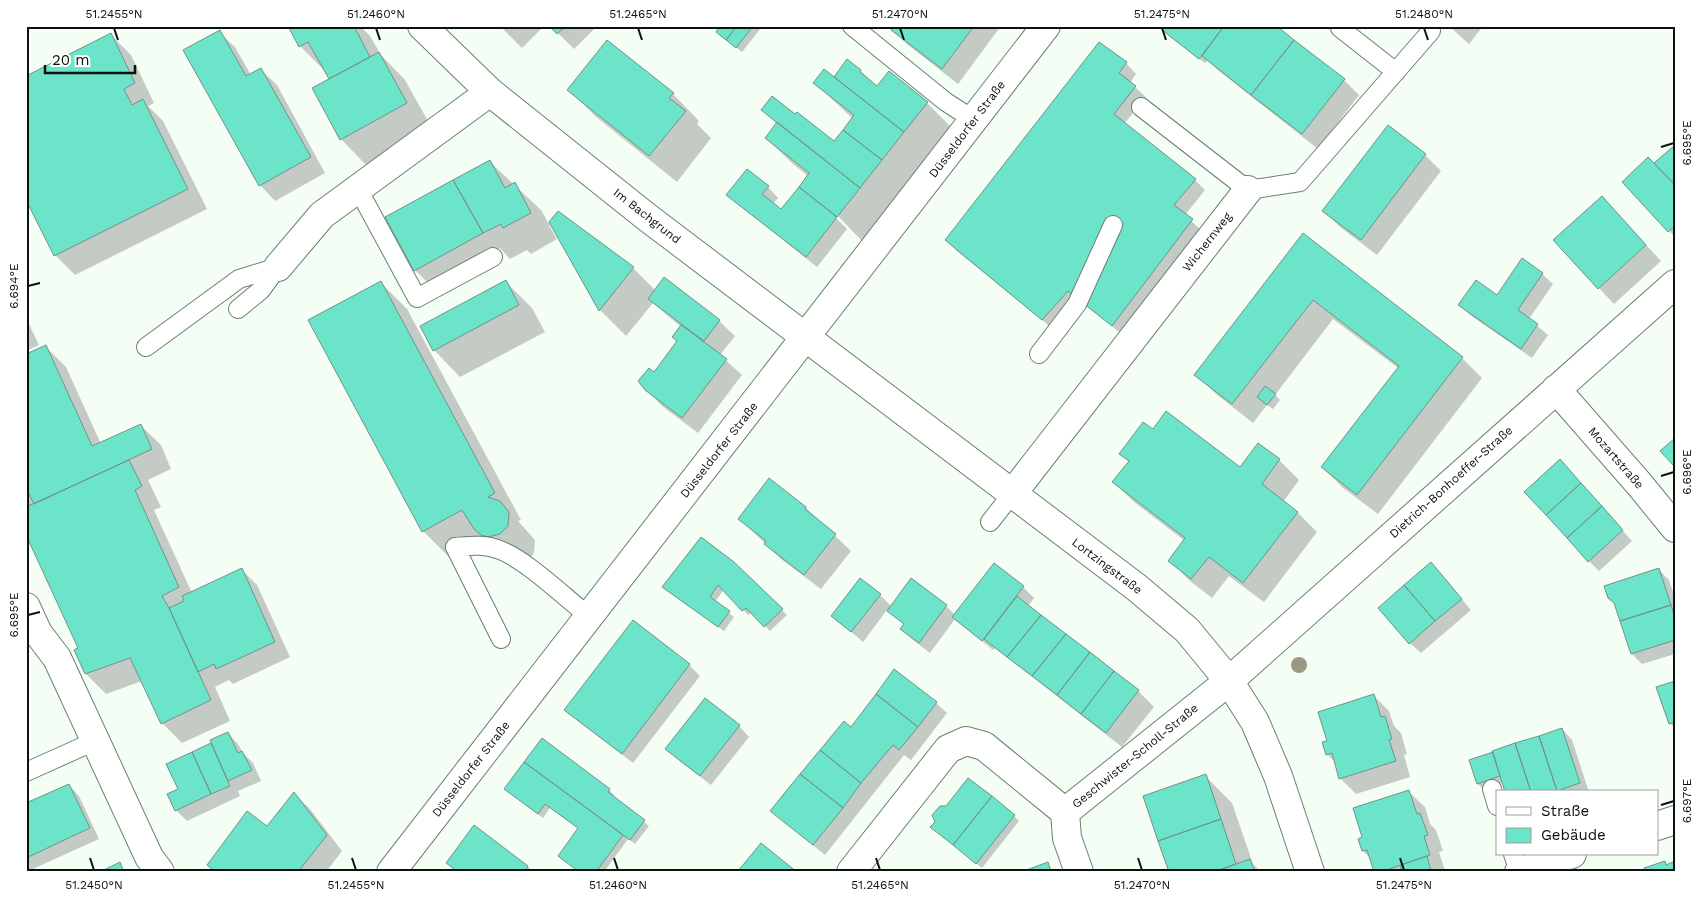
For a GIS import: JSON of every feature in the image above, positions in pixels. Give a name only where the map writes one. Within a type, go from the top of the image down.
[{"type":"street","name":"Im Bachgrund","points":[[422,26],[490,92],[648,218],[806,338]]},
{"type":"street","name":"Düsseldorfer Straße","points":[[391,872],[1046,26]]},
{"type":"street","points":[[278,266],[322,215],[490,92]]},
{"type":"street","name":"Wichernweg","points":[[1012,494],[1052,432],[1248,190]]},
{"type":"street","name":"Dietrich-Bonhoeffer-Straße","points":[[1229,681],[1675,284]]},
{"type":"street","name":"Lortzingstraße","points":[[806,338],[1136,587],[1187,630],[1229,681],[1259,731],[1278,776],[1310,872]]},
{"type":"street","name":"Mozartstraße","points":[[1556,389],[1675,528]]},
{"type":"street","points":[[26,607],[38,633],[57,658],[149,857],[160,872]]},
{"type":"street","name":"Geschwister-Scholl-Straße","points":[[1079,872],[1067,838],[1066,812],[1229,681]]},
{"type":"street","points":[[852,872],[948,749],[966,741],[984,746],[1066,812]]},
{"type":"street","points":[[1658,826],[1675,820]]},
{"type":"street","points":[[1519,872],[1566,856]]},
{"type":"lane","points":[[852,26],[946,102],[974,120]]},
{"type":"lane","points":[[1340,28],[1396,72]]},
{"type":"lane","points":[[1141,107],[1248,190],[1300,182],[1431,30]]},
{"type":"lane","points":[[358,189],[417,298],[493,257]]},
{"type":"lane","points":[[1039,354],[1078,304],[1112,225]]},
{"type":"lane","points":[[238,309],[261,290],[278,266]]},
{"type":"lane","points":[[146,346],[239,279],[278,266]]},
{"type":"lane","points":[[990,522],[1012,494]]},
{"type":"lane","points":[[501,639],[455,547],[478,545],[504,552],[533,570],[590,617]]},
{"type":"lane","points":[[26,772],[95,741]]},
{"type":"lane","points":[[1492,789],[1496,803]]},
{"type":"lane","points":[[1514,856],[1519,872]]},
{"type":"building","points":[[288,26],[354,26],[370,57],[329,79],[308,42],[299,47]]},
{"type":"building","points":[[549,26],[566,26],[557,34]]},
{"type":"building","points":[[720,26],[737,26],[726,40],[716,32]]},
{"type":"building","points":[[737,26],[753,26],[736,48],[726,40]]},
{"type":"building","points":[[893,26],[974,26],[942,69],[891,30]]},
{"type":"building","points":[[1165,26],[1224,26],[1199,59],[1162,30]]},
{"type":"building","points":[[1224,26],[1277,26],[1294,40],[1251,95],[1202,56]]},
{"type":"building","points":[[220,30],[246,76],[261,68],[311,157],[259,186],[183,50]]},
{"type":"building","points":[[111,33],[135,83],[124,89],[132,105],[143,99],[188,189],[54,256],[26,200],[26,76]]},
{"type":"building","points":[[607,40],[674,93],[669,98],[686,111],[649,156],[567,90]]},
{"type":"building","points":[[1294,40],[1345,79],[1302,134],[1251,95]]},
{"type":"building","points":[[1099,42],[1127,62],[1119,73],[1136,86],[1114,114],[1196,179],[1174,205],[1193,219],[1112,326],[1068,291],[1042,320],[945,240]]},
{"type":"building","points":[[379,52],[407,103],[340,140],[312,88]]},
{"type":"building","points":[[847,59],[877,86],[889,71],[928,102],[904,132],[834,77]]},
{"type":"building","points":[[824,69],[904,132],[882,160],[843,130],[854,115],[813,83]]},
{"type":"building","points":[[772,96],[795,114],[797,112],[834,141],[843,130],[882,160],[860,188],[761,110]]},
{"type":"building","points":[[777,122],[860,188],[837,217],[799,187],[809,173],[765,138]]},
{"type":"building","points":[[1388,125],[1426,154],[1361,240],[1322,211]]},
{"type":"building","points":[[1675,145],[1675,185],[1654,163]]},
{"type":"building","points":[[1648,157],[1675,185],[1675,226],[1668,232],[1622,182]]},
{"type":"building","points":[[490,160],[505,188],[515,182],[531,213],[503,228],[501,224],[483,233],[453,180]]},
{"type":"building","points":[[747,169],[769,186],[762,194],[781,209],[799,187],[837,217],[806,257],[726,195]]},
{"type":"building","points":[[453,180],[483,233],[414,271],[385,217]]},
{"type":"building","points":[[1602,196],[1646,245],[1598,289],[1553,240]]},
{"type":"building","points":[[558,211],[634,267],[599,311],[549,222]]},
{"type":"building","points":[[1303,233],[1463,357],[1357,495],[1321,467],[1399,366],[1313,300],[1232,404],[1194,375]]},
{"type":"building","points":[[1522,258],[1543,273],[1518,310],[1538,324],[1521,349],[1458,305],[1476,280],[1497,295]]},
{"type":"building","points":[[664,277],[720,320],[704,341],[648,299]]},
{"type":"building","points":[[506,280],[519,305],[433,351],[420,326]]},
{"type":"building","points":[[381,281],[495,493],[488,497],[500,501],[509,512],[508,526],[500,534],[488,537],[481,535],[474,529],[462,510],[422,532],[308,320]]},
{"type":"building","points":[[681,325],[727,359],[682,418],[645,390],[638,381],[649,368],[654,372],[677,341],[672,337]]},
{"type":"building","points":[[46,345],[92,446],[141,424],[152,449],[34,504],[26,488],[26,354]]},
{"type":"building","points":[[1265,386],[1276,394],[1267,405],[1257,397]]},
{"type":"building","points":[[1166,411],[1240,467],[1258,443],[1280,459],[1262,484],[1298,512],[1243,583],[1209,557],[1191,579],[1168,561],[1185,538],[1112,482],[1129,461],[1119,454],[1143,422],[1153,429]]},
{"type":"building","points":[[1675,438],[1675,467],[1660,451]]},
{"type":"building","points":[[1560,459],[1581,483],[1546,515],[1524,492]]},
{"type":"building","points":[[129,460],[142,486],[135,490],[179,587],[162,596],[211,700],[161,724],[130,658],[85,674],[74,650],[78,648],[26,535],[26,507]]},
{"type":"building","points":[[769,478],[836,534],[804,575],[764,544],[766,541],[738,519]]},
{"type":"building","points":[[1581,483],[1602,506],[1567,538],[1546,515]]},
{"type":"building","points":[[1602,506],[1623,530],[1588,562],[1567,538]]},
{"type":"building","points":[[701,537],[734,562],[783,609],[764,627],[746,608],[742,611],[718,585],[710,597],[730,611],[718,627],[662,587]]},
{"type":"building","points":[[1431,562],[1462,599],[1435,621],[1404,585]]},
{"type":"building","points":[[994,563],[1024,586],[982,641],[952,617]]},
{"type":"building","points":[[242,568],[275,642],[216,669],[214,664],[198,672],[169,608],[184,601],[182,596]]},
{"type":"building","points":[[1659,568],[1671,605],[1620,621],[1614,603],[1608,598],[1604,586]]},
{"type":"building","points":[[860,578],[881,594],[851,632],[831,616]]},
{"type":"building","points":[[911,578],[947,605],[919,643],[900,629],[904,624],[887,611]]},
{"type":"building","points":[[1404,585],[1435,621],[1409,644],[1378,608]]},
{"type":"building","points":[[1017,596],[1041,615],[1007,657],[984,639]]},
{"type":"building","points":[[1671,605],[1675,618],[1675,640],[1631,654],[1620,621]]},
{"type":"building","points":[[1041,615],[1066,634],[1032,676],[1007,657]]},
{"type":"building","points":[[633,620],[690,664],[622,754],[564,710]]},
{"type":"building","points":[[1066,634],[1090,652],[1057,695],[1032,676]]},
{"type":"building","points":[[1090,652],[1114,671],[1081,714],[1057,695]]},
{"type":"building","points":[[894,669],[937,702],[918,727],[876,694]]},
{"type":"building","points":[[1114,671],[1139,690],[1106,733],[1081,714]]},
{"type":"building","points":[[1675,681],[1675,722],[1669,724],[1656,687]]},
{"type":"building","points":[[876,694],[918,727],[899,750],[893,745],[861,783],[820,750],[844,721],[851,727]]},
{"type":"building","points":[[1374,694],[1381,717],[1385,716],[1392,739],[1389,740],[1396,761],[1339,779],[1332,753],[1326,755],[1322,742],[1327,741],[1318,712]]},
{"type":"building","points":[[705,698],[740,725],[700,776],[665,749]]},
{"type":"building","points":[[1562,728],[1580,783],[1557,790],[1539,736]]},
{"type":"building","points":[[228,732],[238,753],[242,751],[252,770],[228,781],[210,740]]},
{"type":"building","points":[[1539,736],[1557,790],[1530,790],[1515,743]]},
{"type":"building","points":[[542,738],[610,789],[608,792],[645,820],[630,840],[524,762]]},
{"type":"building","points":[[211,743],[230,786],[211,794],[192,752]]},
{"type":"building","points":[[1515,743],[1530,790],[1504,790],[1492,751]]},
{"type":"building","points":[[820,750],[861,783],[843,808],[800,774]]},
{"type":"building","points":[[192,752],[211,794],[175,811],[167,794],[178,789],[166,764]]},
{"type":"building","points":[[1493,752],[1500,776],[1477,784],[1469,760]]},
{"type":"building","points":[[524,762],[623,835],[596,872],[579,872],[558,856],[578,828],[545,804],[538,814],[504,789]]},
{"type":"building","points":[[800,774],[843,808],[813,845],[770,811]]},
{"type":"building","points":[[1206,774],[1221,819],[1158,841],[1143,796]]},
{"type":"building","points":[[968,778],[992,796],[953,845],[930,827],[935,822],[932,815],[940,806],[946,806]]},
{"type":"building","points":[[69,784],[90,828],[26,858],[26,803]]},
{"type":"building","points":[[1409,790],[1417,814],[1420,813],[1428,835],[1424,836],[1430,855],[1381,872],[1374,872],[1367,850],[1362,851],[1358,839],[1362,837],[1353,808]]},
{"type":"building","points":[[294,792],[327,835],[298,872],[215,872],[207,865],[247,811],[267,826]]},
{"type":"building","points":[[992,796],[1015,815],[976,864],[953,845]]},
{"type":"building","points":[[1221,819],[1236,864],[1214,872],[1169,872],[1158,841]]},
{"type":"building","points":[[474,825],[528,866],[524,872],[458,872],[446,863]]},
{"type":"building","points":[[761,843],[797,872],[738,871]]},
{"type":"building","points":[[1427,856],[1431,871],[1402,872],[1400,865]]},
{"type":"building","points":[[1250,859],[1255,872],[1214,872],[1236,864]]},
{"type":"building","points":[[1665,861],[1666,865],[1675,861],[1675,872],[1645,872],[1644,868]]},
{"type":"building","points":[[120,862],[124,872],[100,872]]},
{"type":"building","points":[[1048,862],[1051,872],[1021,872]]}]
